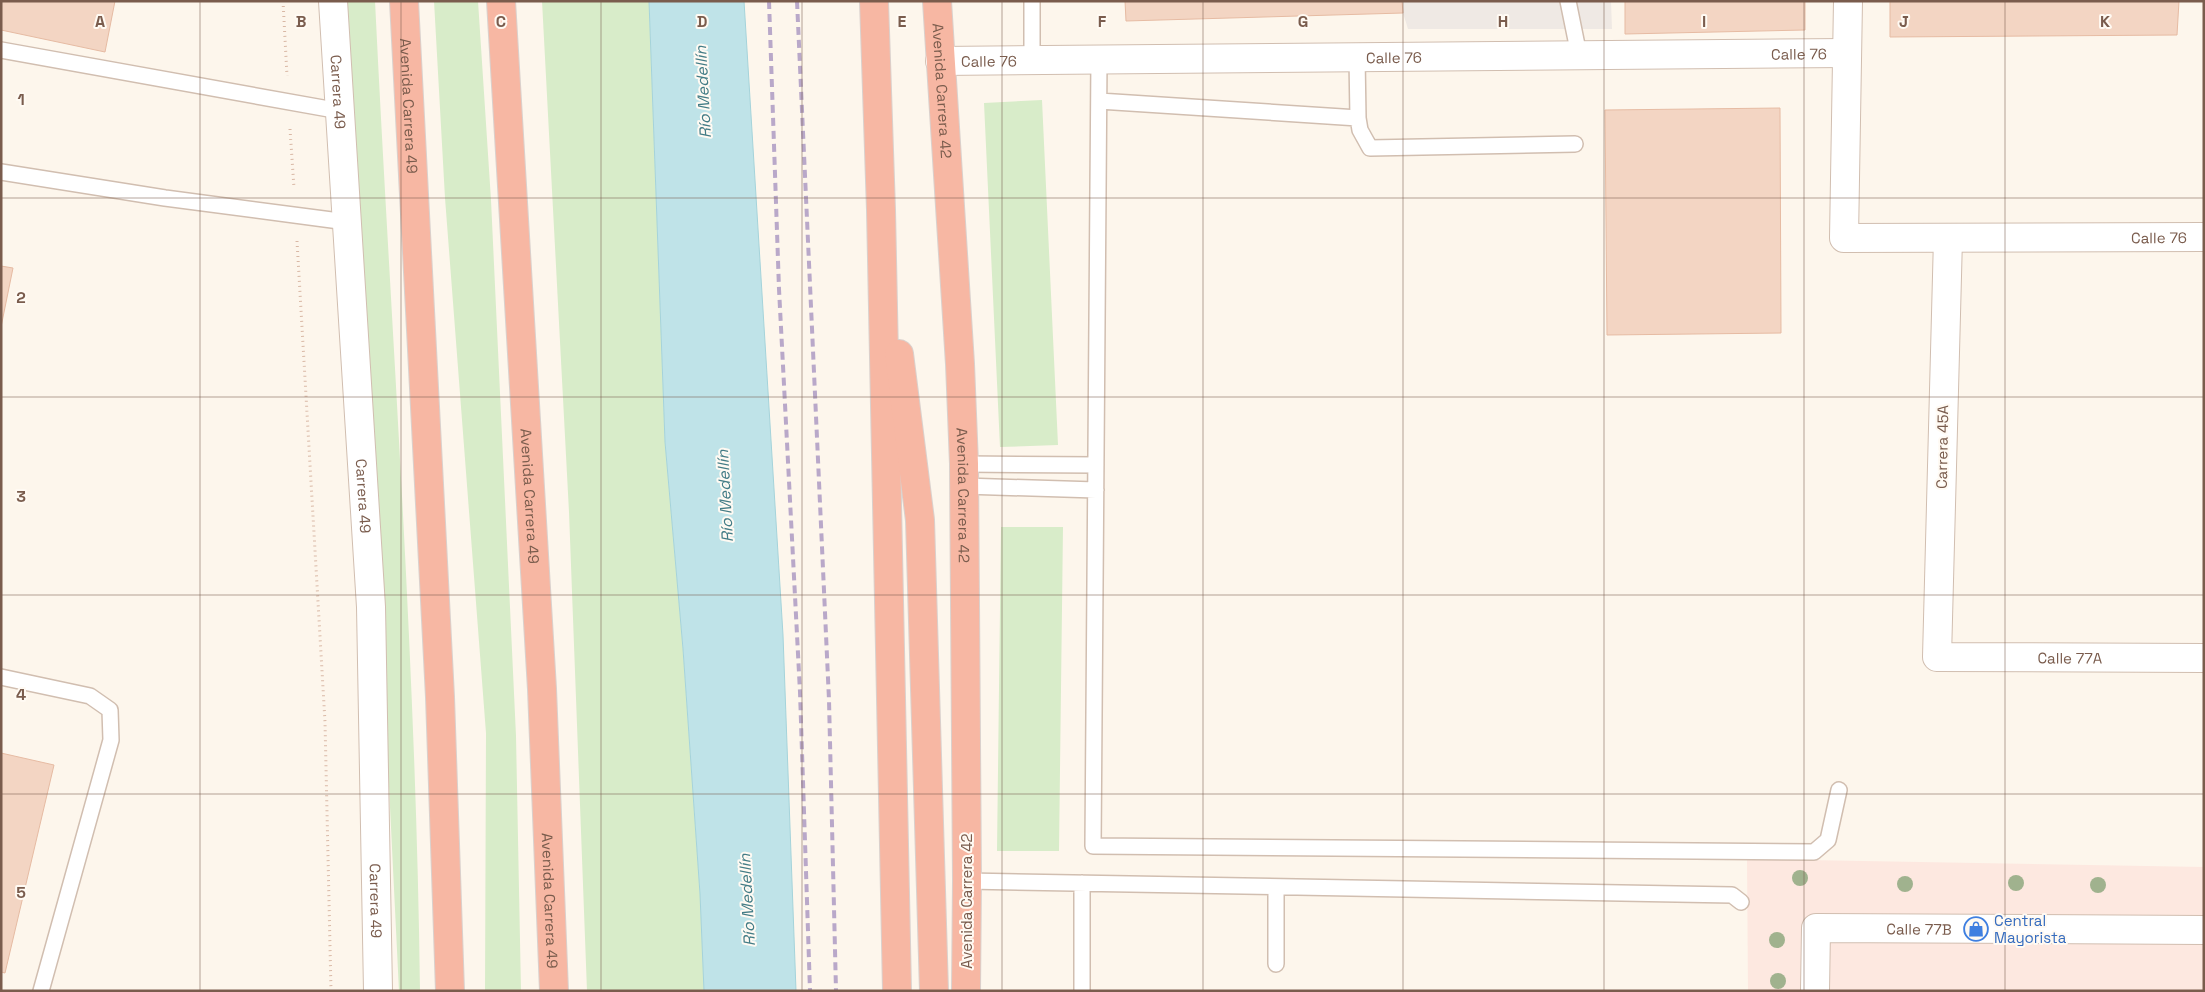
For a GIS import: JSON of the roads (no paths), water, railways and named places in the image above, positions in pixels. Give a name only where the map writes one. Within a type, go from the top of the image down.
[{"type":"highway","name":"Avenida Carrera 49","points":[[404,1],[440,697],[450,991]]},
{"type":"highway","name":"Avenida Carrera 49","points":[[501,1],[542,689],[554,991]]},
{"type":"highway","points":[[874,1],[881,210],[897,991]]},
{"type":"highway","name":"Avenida Carrera 42","points":[[937,1],[960,364],[964,475],[966,991]]},
{"type":"highway","points":[[881,210],[920,520],[934,991]]},
{"type":"street","name":"Carrera 49","points":[[333,1],[371,607],[378,991]]},
{"type":"street","points":[[1847,53],[1848,1]]},
{"type":"street","name":"Calle 76","points":[[940,61],[1847,53],[1844,238],[2204,237]]},
{"type":"street","name":"Carrera 45A","points":[[1937,657],[1948,238]]},
{"type":"street","name":"Calle 77A","points":[[1937,657],[2204,658]]},
{"type":"street","name":"Calle 77B","points":[[1815,991],[1816,928],[2204,930]]},
{"type":"lane","points":[[1032,1],[1032,60]]},
{"type":"lane","points":[[1568,1],[1579,55]]},
{"type":"lane","points":[[1,50],[340,111]]},
{"type":"lane","points":[[1357,57],[1358,118],[1360,130],[1370,148],[1575,144]]},
{"type":"lane","points":[[1099,59],[1093,846],[1814,852],[1828,840],[1839,790]]},
{"type":"lane","points":[[1098,101],[1358,118]]},
{"type":"lane","points":[[1,172],[165,198],[347,222]]},
{"type":"lane","points":[[964,475],[1096,465]]},
{"type":"lane","points":[[964,475],[1096,490]]},
{"type":"lane","points":[[1,677],[90,696],[110,710],[112,740],[41,991]]},
{"type":"lane","points":[[967,881],[1732,896],[1741,902]]},
{"type":"lane","points":[[1082,883],[1082,991]]},
{"type":"lane","points":[[1276,888],[1276,964]]},
{"type":"water","name":"Río Medellín","points":[[649,1],[744,1],[783,635],[796,991],[704,991],[700,894],[683,649],[665,442]]},
{"type":"railway","points":[[769,1],[779,289],[800,692],[810,991]]},
{"type":"railway","points":[[797,1],[829,700],[836,991]]},
{"type":"place","name":"Central Mayorista","points":[[1976,929]]}]
